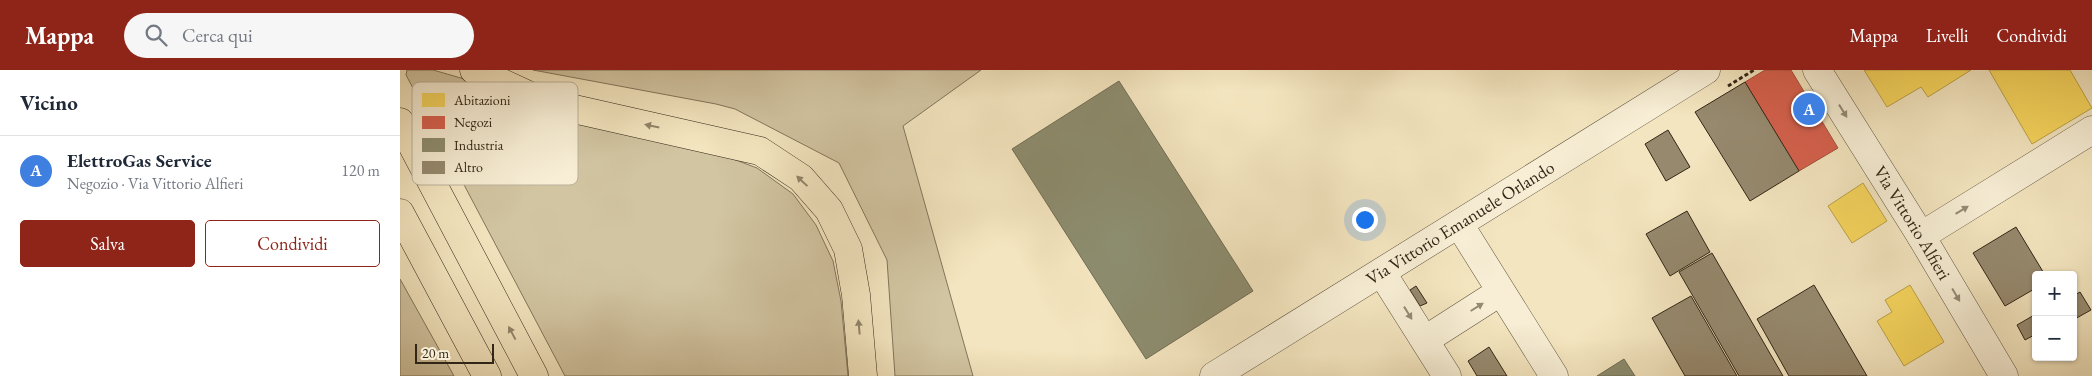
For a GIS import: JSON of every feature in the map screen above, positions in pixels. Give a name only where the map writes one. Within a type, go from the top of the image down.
[{"type":"highway","points":[[474,70],[500,82]]},
{"type":"highway","points":[[578,110],[760,150],[802,178],[829,210],[848,249],[856,295],[863,376]]},
{"type":"highway","points":[[400,122],[412,145]]},
{"type":"highway","points":[[433,185],[534,376]]},
{"type":"highway","points":[[400,213],[487,376]]},
{"type":"highway","points":[[400,240],[469,342]]},
{"type":"street","name":"Via Vittorio Alfieri","points":[[1817,70],[2004,376]]},
{"type":"street","name":"Via Vittorio Emanuele Orlando","points":[[1224,373],[1459,224],[1714,80]]},
{"type":"street","points":[[1920,236],[2092,130]]},
{"type":"street","points":[[1459,224],[1554,376]]},
{"type":"street","points":[[1382,273],[1447,376]]},
{"type":"street","points":[[1425,340],[1500,292]]},
{"type":"path","points":[[1714,80],[1754,70]]},
{"type":"shaded area","points":[[407,70],[433,70],[475,82],[412,82],[412,86],[406,75]]},
{"type":"shaded area","points":[[533,70],[981,70],[903,126],[973,376],[895,376],[887,260],[839,163],[735,109]]},
{"type":"shaded area","points":[[578,112],[704,148],[757,168],[793,194],[816,225],[833,261],[841,301],[848,376],[565,376],[464,185],[578,185]]},
{"type":"shaded area","points":[[400,279],[454,376],[400,376]]},
{"type":"building: Abitazioni","points":[[1864,70],[1971,70],[1928,97],[1921,87],[1887,107]]},
{"type":"building: Abitazioni","points":[[1989,70],[2070,70],[2092,108],[2032,144]]},
{"type":"building: Abitazioni","points":[[1863,183],[1887,221],[1852,243],[1828,206]]},
{"type":"building: Abitazioni","points":[[1910,285],[1944,342],[1904,366],[1877,321],[1892,312],[1885,300]]},
{"type":"building: Negozi","points":[[1765,70],[1791,70],[1838,148],[1799,171],[1745,82]]},
{"type":"building: Industria","points":[[1119,81],[1253,291],[1146,359],[1012,149]]},
{"type":"building: Industria","points":[[1624,359],[1635,376],[1597,376]]},
{"type":"building: Altro","points":[[1745,82],[1799,171],[1750,201],[1695,112]]},
{"type":"building: Altro","points":[[1668,130],[1690,167],[1666,181],[1645,144]]},
{"type":"building: Altro","points":[[1687,211],[1710,252],[1670,276],[1646,234]]},
{"type":"building: Altro","points":[[2016,227],[2043,271],[2032,271],[2032,290],[2005,306],[1973,253]]},
{"type":"building: Altro","points":[[1712,253],[1783,376],[1739,376],[1679,272]]},
{"type":"building: Altro","points":[[1814,285],[1867,376],[1789,376],[1757,319]]},
{"type":"building: Altro","points":[[1416,286],[1427,303],[1420,306],[1410,290]]},
{"type":"building: Altro","points":[[2080,292],[2091,310],[2077,318],[2077,316],[2077,294]]},
{"type":"building: Altro","points":[[1691,296],[1737,376],[1685,376],[1652,318]]},
{"type":"building: Altro","points":[[2032,316],[2032,336],[2025,340],[2017,325]]},
{"type":"building: Altro","points":[[1489,347],[1507,376],[1477,376],[1468,361]]},
{"type":"place","name":"ElettroGas Service","points":[[1809,109]]}]
